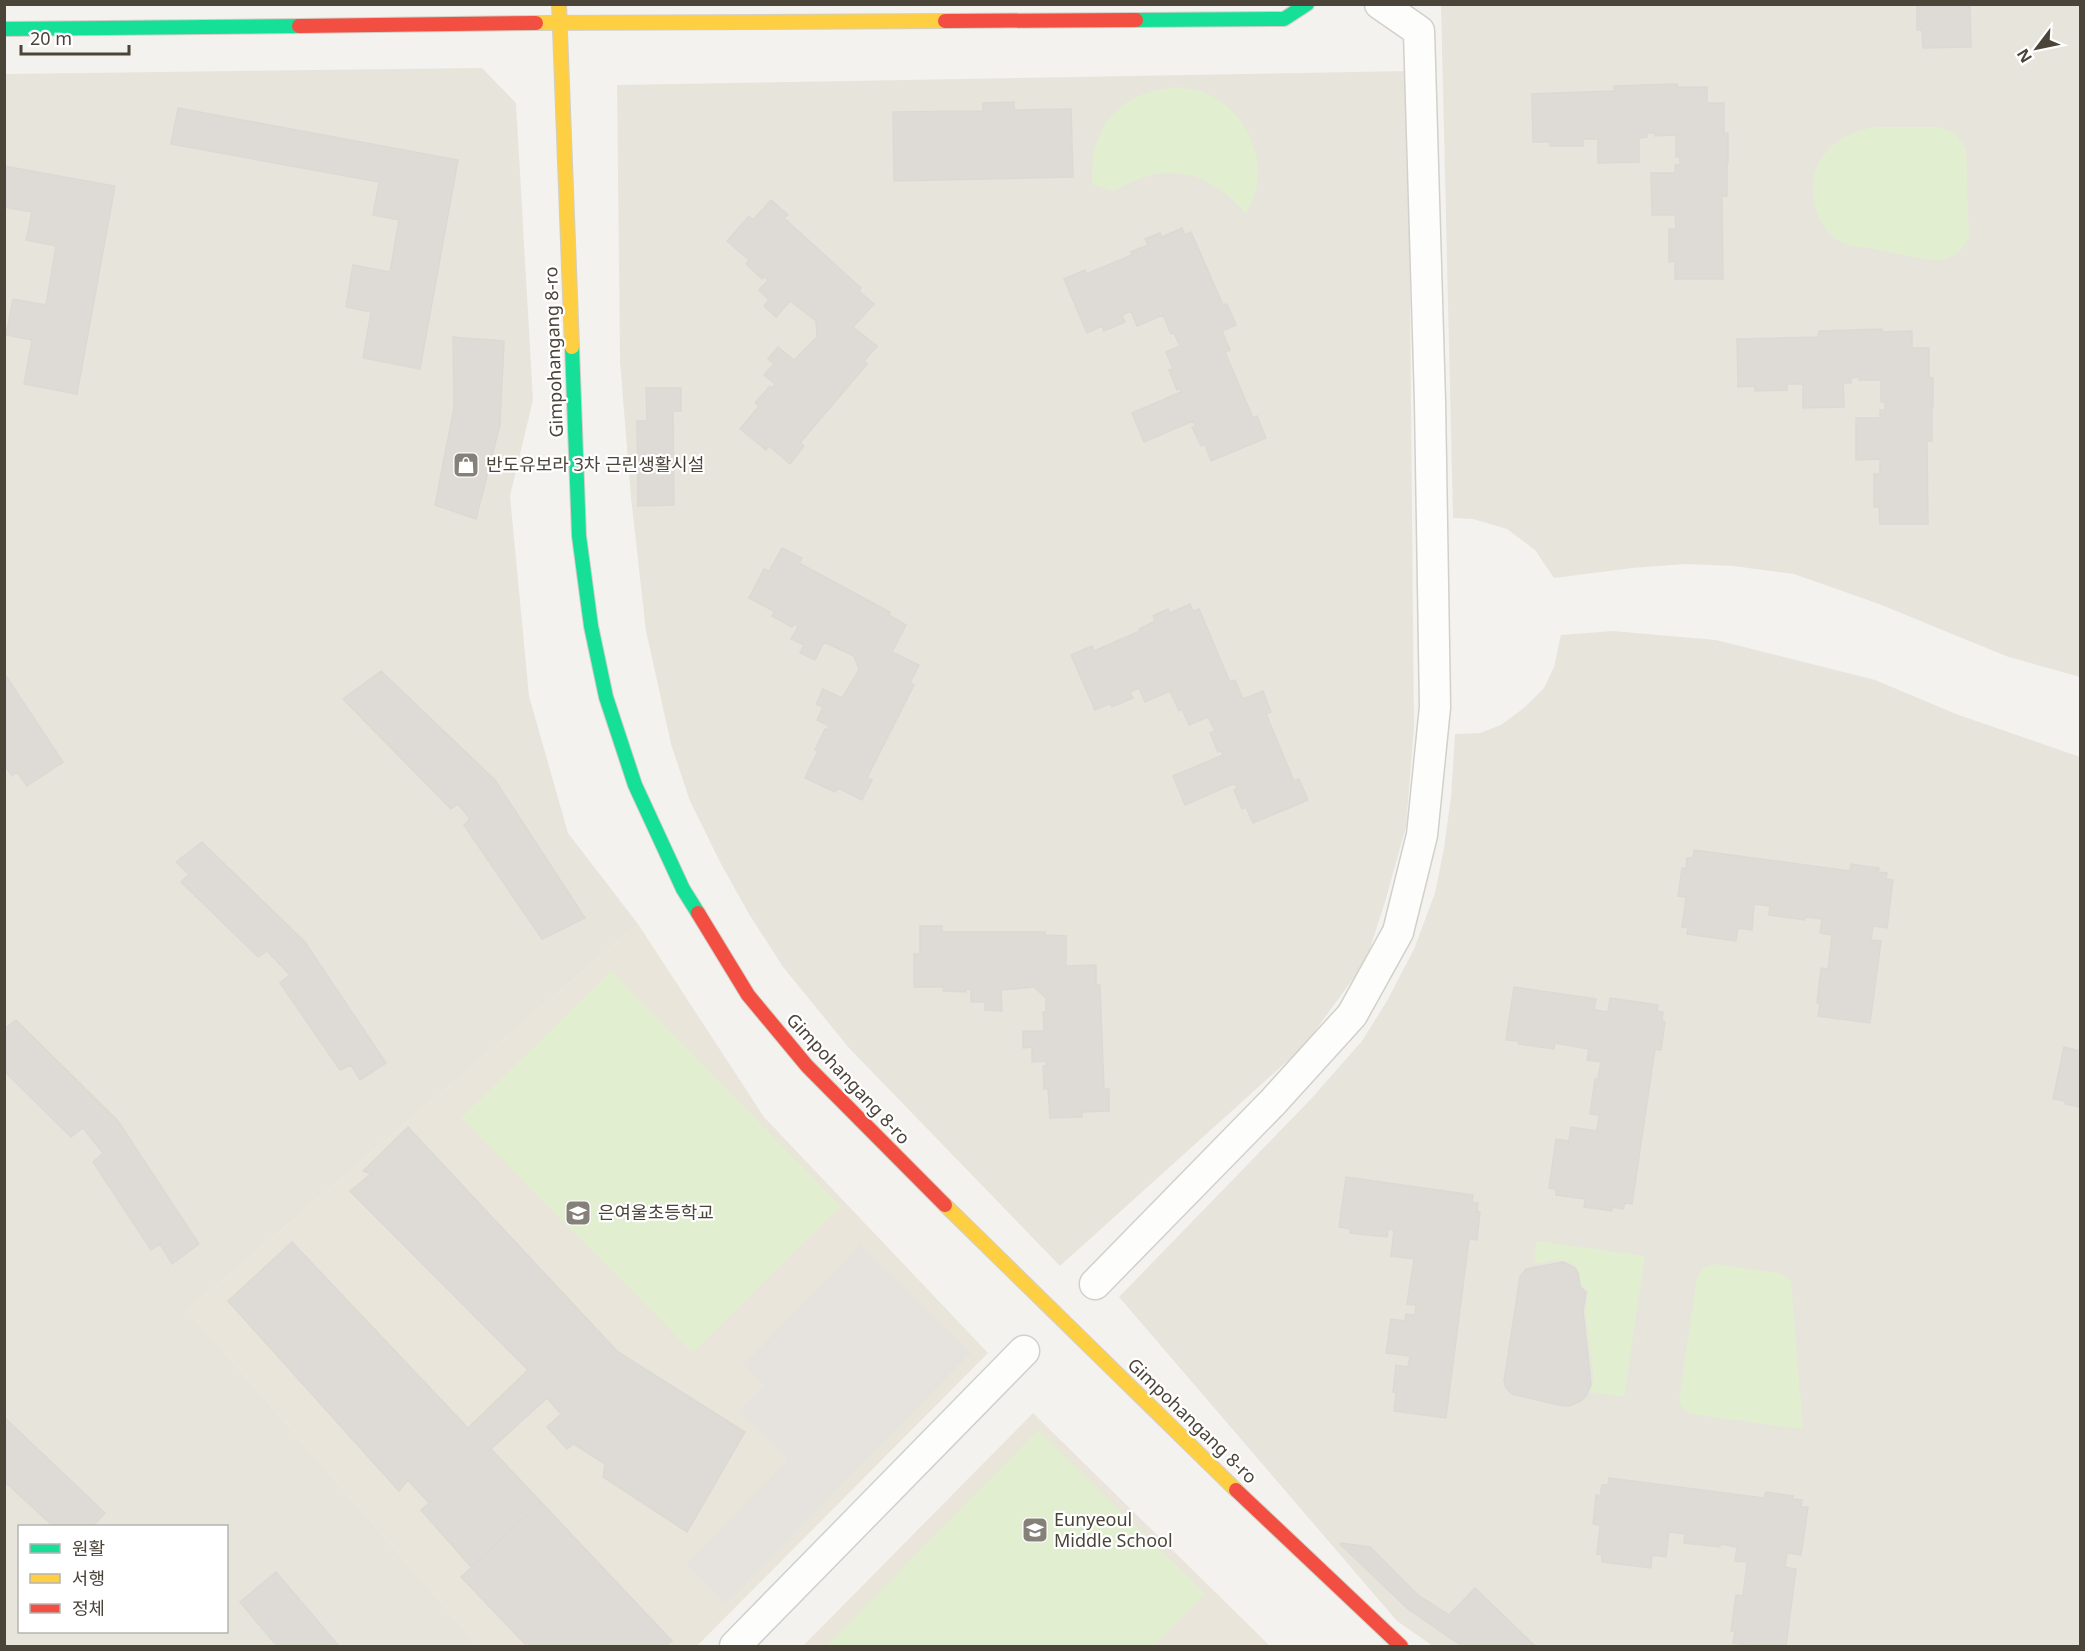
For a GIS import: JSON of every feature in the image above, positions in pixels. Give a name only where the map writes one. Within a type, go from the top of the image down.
[{"type":"street","name":"Gimpohangang 8-ro","points":[[559,4],[579,536],[590,615],[606,698],[635,785],[684,889],[748,995],[807,1066],[1196,1452],[1401,1647]]},
{"type":"street","points":[[4,29],[1284,19],[1307,4]]},
{"type":"street","points":[[1095,1284],[1273,1102],[1352,1015],[1398,932],[1422,835],[1435,707],[1430,401],[1419,31],[1380,4]]},
{"type":"street","points":[[735,1647],[1024,1351]]},
{"type":"shaded area","points":[[1441,5],[2080,5],[2080,677],[2006,656],[1879,604],[1794,574],[1733,566],[1685,564],[1554,578],[1535,550],[1507,529],[1473,519],[1453,518]]},
{"type":"shaded area","points":[[482,68],[516,103],[533,400],[510,496],[529,696],[568,833],[638,924],[188,1310],[479,1646],[5,1646],[4,74]]},
{"type":"shaded area","points":[[1408,71],[1414,727],[1406,827],[1385,902],[1366,961],[1304,1046],[1060,1266],[849,1048],[783,967],[749,914],[690,801],[671,744],[646,631],[631,498],[620,361],[617,85]]},
{"type":"shaded area","points":[[1613,631],[1716,640],[1875,680],[1956,714],[2080,757],[2080,1646],[1433,1646],[1397,1621],[1119,1297],[1310,1100],[1362,1041],[1387,1001],[1414,949],[1435,893],[1451,797],[1455,734],[1480,733],[1501,725],[1525,707],[1544,688],[1554,667],[1561,635]]},
{"type":"shaded area","name":"은여울초등학교","points":[[638,924],[764,1117],[988,1353],[697,1646],[479,1646],[188,1310]]},
{"type":"shaded area","points":[[860,1245],[971,1353],[725,1604],[686,1564],[788,1459],[739,1411],[764,1385],[743,1365]]},
{"type":"shaded area","name":"Eunyeoul Middle School","points":[[1033,1413],[1270,1646],[803,1646]]},
{"type":"green space","points":[[1180,87],[1203,92],[1226,105],[1243,124],[1249,135],[1257,160],[1258,179],[1246,214],[1216,187],[1185,174],[1151,175],[1114,191],[1092,184],[1096,144],[1112,115],[1140,95]]},
{"type":"green space","points":[[1875,127],[1937,127],[1954,132],[1966,149],[1969,237],[1963,247],[1952,256],[1937,261],[1849,245],[1832,235],[1824,225],[1814,200],[1813,187],[1819,162],[1832,146],[1843,138]]},
{"type":"green space","points":[[611,971],[841,1206],[693,1353],[461,1118]]},
{"type":"green space","points":[[1536,1241],[1645,1256],[1624,1397],[1590,1392],[1594,1379],[1585,1311],[1588,1291],[1582,1286],[1577,1267],[1566,1261],[1556,1260],[1534,1264]]},
{"type":"green space","points":[[1713,1264],[1779,1273],[1791,1281],[1803,1429],[1690,1414],[1683,1409],[1679,1400],[1697,1278],[1702,1269]]},
{"type":"green space","name":"Eunyeoul Middle School","points":[[1038,1430],[1205,1594],[1154,1646],[826,1646]]},
{"type":"building","points":[[1917,4],[1970,4],[1971,47],[1923,48],[1922,30],[1917,30]]},
{"type":"building","points":[[1677,84],[1677,87],[1707,87],[1707,103],[1724,103],[1724,133],[1728,133],[1728,162],[1727,196],[1722,196],[1723,279],[1675,279],[1675,261],[1669,262],[1669,229],[1676,229],[1675,215],[1652,215],[1651,173],[1675,173],[1675,165],[1680,165],[1680,157],[1676,157],[1676,135],[1655,136],[1655,133],[1647,133],[1647,137],[1639,138],[1639,162],[1598,163],[1598,139],[1583,139],[1583,146],[1550,146],[1550,142],[1533,142],[1532,94],[1614,91],[1614,86]]},
{"type":"building","points":[[1014,102],[1014,110],[1071,109],[1073,177],[894,181],[893,112],[983,111],[983,103]]},
{"type":"building","points":[[178,108],[458,160],[420,369],[363,358],[371,312],[346,307],[353,265],[390,272],[399,220],[373,215],[379,182],[171,144]]},
{"type":"building","points":[[4,166],[115,186],[77,394],[24,384],[32,340],[6,335],[13,299],[46,305],[56,246],[26,240],[32,212],[4,207]]},
{"type":"building","points":[[771,200],[788,215],[784,218],[861,288],[859,291],[874,304],[853,327],[877,346],[864,361],[867,364],[800,443],[804,446],[790,464],[769,446],[766,450],[740,429],[759,406],[755,403],[770,386],[772,388],[775,384],[764,375],[774,364],[768,359],[778,347],[794,360],[817,337],[816,321],[790,301],[776,317],[764,306],[769,300],[759,290],[768,280],[764,277],[762,279],[746,264],[749,260],[727,241],[749,216],[753,220]]},
{"type":"building","points":[[1182,228],[1185,235],[1191,232],[1223,305],[1227,304],[1236,325],[1222,331],[1230,350],[1225,352],[1253,418],[1257,416],[1266,438],[1211,461],[1205,444],[1201,446],[1192,427],[1196,426],[1193,421],[1144,442],[1132,413],[1181,392],[1180,388],[1177,390],[1169,370],[1173,369],[1166,352],[1180,346],[1174,333],[1171,334],[1163,315],[1137,326],[1131,311],[1122,315],[1125,322],[1104,331],[1102,326],[1087,333],[1064,279],[1085,270],[1086,274],[1132,255],[1131,252],[1148,245],[1145,239],[1160,233],[1162,237]]},
{"type":"building","points":[[1882,329],[1882,332],[1912,331],[1912,348],[1929,348],[1929,377],[1933,378],[1933,407],[1932,441],[1927,441],[1928,524],[1880,524],[1879,507],[1874,507],[1874,474],[1880,474],[1880,459],[1856,460],[1856,418],[1880,418],[1880,410],[1885,410],[1885,402],[1881,402],[1881,380],[1859,380],[1860,377],[1851,378],[1851,383],[1843,383],[1844,407],[1803,408],[1803,384],[1787,384],[1787,390],[1755,391],[1755,386],[1738,387],[1737,339],[1818,337],[1819,331]]},
{"type":"building","name":"반도유보라 3차 근린생활시설","points":[[453,337],[504,341],[500,425],[476,519],[435,505],[454,408]]},
{"type":"building","points":[[646,388],[681,388],[681,411],[673,411],[674,505],[638,506],[637,421],[647,421]]},
{"type":"building","points":[[782,548],[802,558],[799,563],[890,612],[889,615],[906,625],[892,652],[919,665],[910,683],[914,685],[867,778],[872,780],[862,800],[838,788],[835,792],[805,778],[818,751],[815,750],[825,729],[827,730],[829,726],[817,720],[823,707],[816,704],[823,689],[842,698],[859,670],[854,656],[824,642],[815,660],[800,653],[804,645],[791,639],[798,627],[794,624],[792,627],[772,616],[775,612],[749,598],[764,569],[769,571]]},
{"type":"building","points":[[1190,604],[1193,611],[1199,609],[1230,682],[1235,680],[1243,699],[1263,691],[1271,712],[1266,714],[1294,781],[1299,779],[1308,800],[1253,823],[1246,807],[1242,809],[1234,790],[1237,788],[1235,783],[1185,805],[1173,776],[1223,755],[1221,750],[1218,752],[1210,733],[1215,731],[1208,717],[1189,725],[1182,709],[1179,711],[1170,691],[1145,702],[1139,688],[1130,692],[1133,698],[1112,707],[1111,703],[1095,710],[1071,655],[1092,646],[1094,651],[1140,631],[1139,629],[1155,621],[1153,616],[1168,609],[1170,613]]},
{"type":"building","points":[[381,671],[495,780],[585,918],[542,939],[464,825],[470,819],[458,804],[451,809],[343,699]]},
{"type":"building","points":[[4,673],[63,762],[27,786],[17,772],[12,776],[4,765]]},
{"type":"building","points":[[202,842],[305,942],[386,1063],[360,1080],[351,1065],[340,1070],[280,983],[290,975],[267,951],[258,957],[181,882],[189,874],[176,862]]},
{"type":"building","points":[[1694,850],[1850,871],[1851,864],[1879,868],[1878,872],[1887,873],[1886,879],[1893,880],[1887,928],[1873,926],[1871,940],[1881,941],[1870,1023],[1818,1016],[1820,1004],[1817,1003],[1821,968],[1828,969],[1832,935],[1820,933],[1822,919],[1805,917],[1805,920],[1769,915],[1770,906],[1754,904],[1752,930],[1738,928],[1736,941],[1687,934],[1688,927],[1682,927],[1686,897],[1678,896],[1682,868],[1686,869],[1687,858],[1693,858]]},
{"type":"building","points":[[920,926],[942,926],[942,932],[1045,932],[1045,935],[1066,936],[1066,966],[1096,965],[1096,985],[1100,985],[1104,1089],[1109,1089],[1109,1111],[1082,1112],[1082,1117],[1050,1118],[1048,1089],[1044,1089],[1043,1066],[1046,1066],[1046,1061],[1032,1062],[1032,1047],[1023,1048],[1023,1031],[1044,1031],[1043,1012],[1046,1012],[1046,998],[1034,987],[1001,990],[1002,1011],[985,1010],[985,1002],[971,1002],[971,989],[966,989],[966,992],[943,991],[944,987],[914,987],[914,954],[920,954]]},
{"type":"building","points":[[1514,987],[1596,999],[1594,1010],[1608,1012],[1610,998],[1658,1005],[1657,1011],[1663,1012],[1662,1021],[1665,1022],[1661,1050],[1655,1049],[1632,1204],[1625,1203],[1623,1209],[1612,1207],[1612,1211],[1584,1207],[1585,1199],[1556,1195],[1556,1189],[1549,1188],[1556,1139],[1569,1141],[1571,1127],[1597,1131],[1599,1115],[1590,1114],[1595,1079],[1598,1079],[1601,1062],[1587,1060],[1589,1049],[1555,1043],[1554,1049],[1506,1040]]},
{"type":"building","points":[[16,1020],[118,1121],[199,1244],[172,1264],[160,1244],[151,1250],[93,1162],[103,1153],[83,1128],[71,1137],[4,1071],[4,1029]]},
{"type":"building","points":[[2064,1047],[2080,1051],[2080,1107],[2053,1099]]},
{"type":"building","points":[[408,1127],[618,1352],[745,1432],[687,1532],[603,1477],[605,1464],[574,1444],[567,1449],[547,1427],[561,1414],[547,1398],[491,1449],[541,1502],[471,1567],[421,1510],[429,1503],[408,1480],[399,1491],[228,1301],[292,1242],[468,1428],[528,1370],[350,1191],[371,1174],[363,1171]]},
{"type":"building","points":[[1346,1177],[1473,1195],[1472,1202],[1478,1203],[1477,1212],[1480,1212],[1477,1240],[1469,1239],[1446,1418],[1394,1411],[1396,1393],[1393,1392],[1396,1365],[1408,1367],[1410,1356],[1386,1353],[1391,1319],[1405,1321],[1406,1314],[1415,1315],[1416,1305],[1407,1304],[1414,1259],[1391,1256],[1394,1230],[1388,1229],[1387,1237],[1350,1233],[1350,1229],[1339,1227]]},
{"type":"building","points":[[1563,1262],[1575,1268],[1580,1287],[1586,1292],[1583,1311],[1591,1385],[1581,1401],[1569,1406],[1512,1394],[1506,1388],[1504,1381],[1520,1277],[1526,1269]]},
{"type":"building","points":[[4,1417],[105,1513],[94,1525],[52,1525],[4,1481]]},
{"type":"building","points":[[1609,1478],[1764,1498],[1766,1492],[1793,1496],[1793,1499],[1802,1500],[1801,1507],[1808,1507],[1801,1555],[1787,1553],[1785,1567],[1796,1569],[1786,1646],[1754,1646],[1733,1643],[1735,1631],[1731,1631],[1736,1595],[1743,1596],[1747,1562],[1735,1561],[1737,1547],[1684,1543],[1685,1534],[1669,1532],[1666,1557],[1652,1555],[1651,1568],[1602,1562],[1602,1555],[1597,1554],[1600,1525],[1593,1524],[1596,1495],[1600,1496],[1602,1485],[1608,1485]]},
{"type":"building","points":[[541,1502],[672,1641],[666,1646],[527,1646],[461,1577]]},
{"type":"building","points":[[1341,1543],[1370,1547],[1419,1596],[1449,1615],[1475,1588],[1535,1646],[1462,1646],[1408,1609]]},
{"type":"building","points":[[276,1572],[339,1646],[277,1646],[240,1602]]},
{"type":"traffic: fast","points":[[1136,20],[1284,19],[1307,4]]},
{"type":"traffic: fast","points":[[4,29],[299,26]]},
{"type":"traffic: fast","points":[[572,347],[579,536],[591,626],[606,697],[635,785],[683,889],[698,913]]},
{"type":"traffic: slow","points":[[559,4],[572,347]]},
{"type":"traffic: slow","points":[[536,23],[945,21]]},
{"type":"traffic: slow","points":[[945,1205],[1236,1490]]},
{"type":"traffic: jam","points":[[945,21],[1136,20]]},
{"type":"traffic: jam","points":[[299,26],[536,23]]},
{"type":"traffic: jam","points":[[698,913],[748,995],[807,1066],[945,1205]]},
{"type":"traffic: jam","points":[[1236,1490],[1401,1646]]},
{"type":"place","name":"반도유보라 3차 근린생활시설","points":[[466,465]]},
{"type":"place","name":"은여울초등학교","points":[[578,1213]]},
{"type":"place","name":"Eunyeoul Middle School","points":[[1035,1530]]}]
